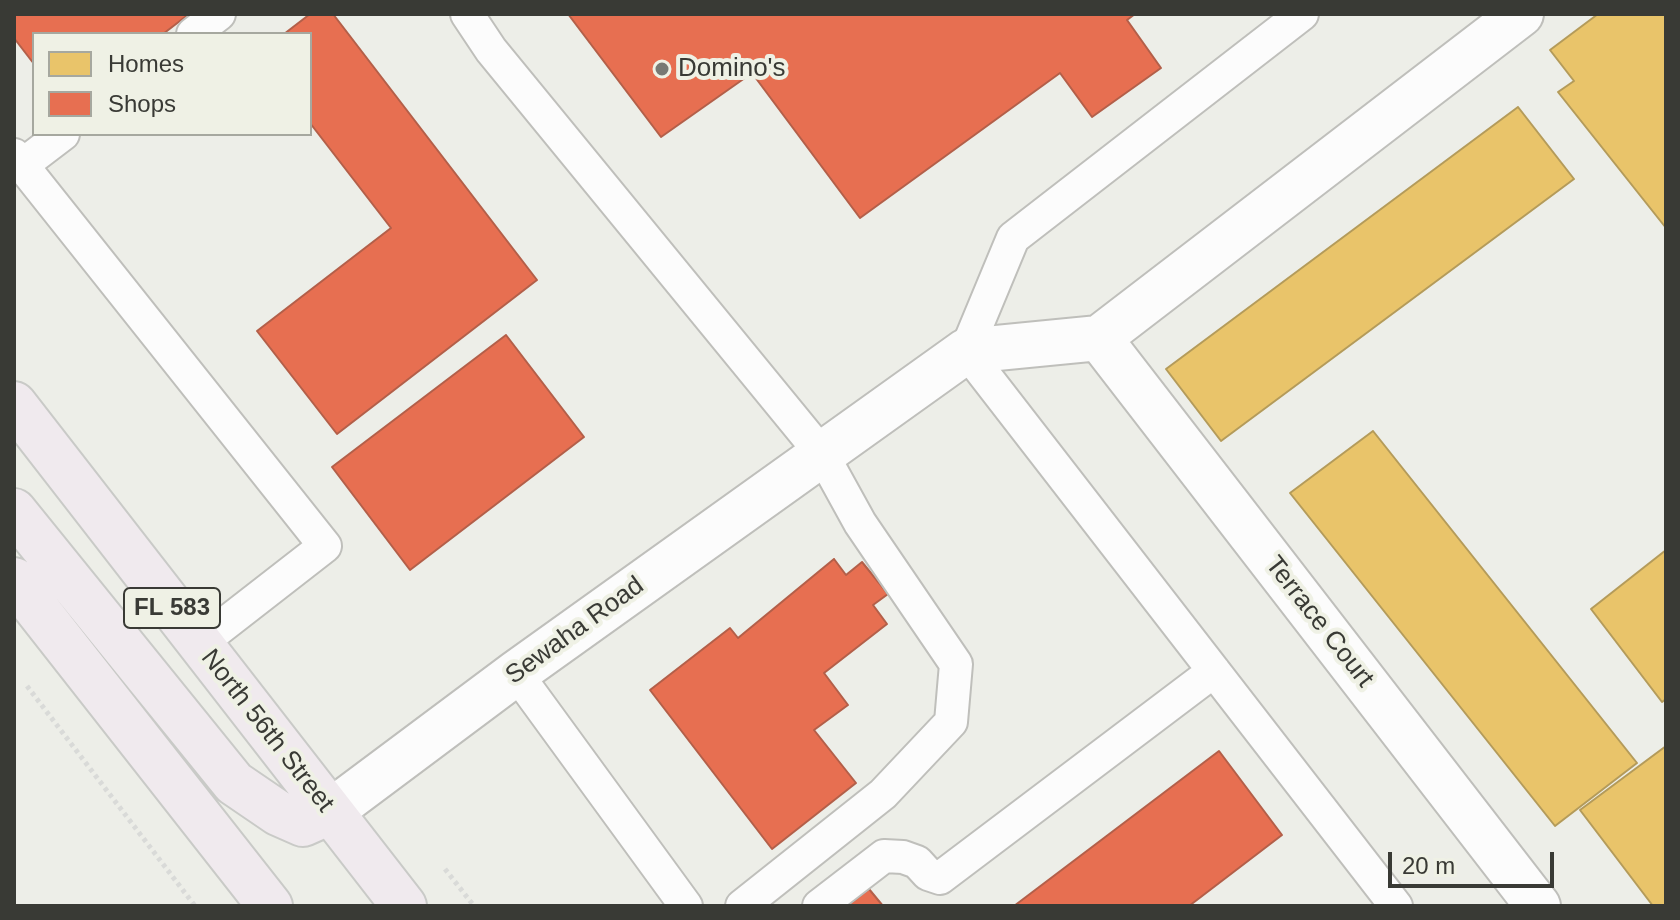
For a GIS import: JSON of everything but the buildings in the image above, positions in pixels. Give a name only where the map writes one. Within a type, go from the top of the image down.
[{"type":"main road","name":"North 56th Street","points":[[14,404],[404,906]]},
{"type":"main road","points":[[14,511],[234,783],[278,813],[303,824],[330,812]]},
{"type":"main road","points":[[14,580],[270,906]]},
{"type":"street","points":[[822,454],[966,351],[1099,338],[1521,14]]},
{"type":"street","name":"Terrace Court","points":[[1099,338],[1538,906]]},
{"type":"street","name":"Sewaha Road","points":[[330,812],[516,673],[822,454]]},
{"type":"lane","points":[[196,32],[219,14]]},
{"type":"lane","points":[[467,14],[491,50],[822,454],[860,523],[956,664],[951,722],[883,794],[742,906]]},
{"type":"lane","points":[[1302,14],[1013,238],[966,351],[1396,906]]},
{"type":"lane","points":[[60,136],[18,160],[325,546],[199,644]]},
{"type":"lane","points":[[819,906],[884,856],[903,857],[917,862],[928,874],[940,878],[1214,671]]},
{"type":"lane","points":[[516,673],[686,906]]},
{"type":"path","points":[[24,682],[195,906]]},
{"type":"path","points":[[444,867],[474,906]]},
{"type":"place","name":"Domino's","points":[[662,69]]}]
